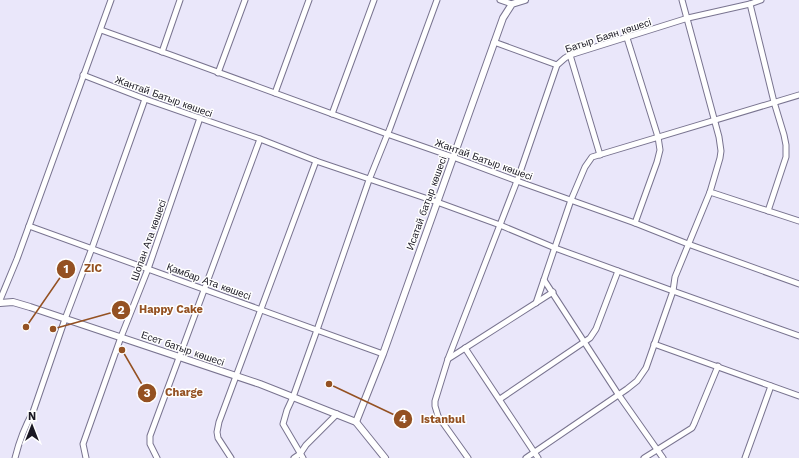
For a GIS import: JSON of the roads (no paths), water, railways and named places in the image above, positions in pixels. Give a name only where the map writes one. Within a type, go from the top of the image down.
[{"type":"street","points":[[0,301],[29,226],[111,0]]},
{"type":"street","points":[[162,52],[180,0]]},
{"type":"street","points":[[218,72],[244,0]]},
{"type":"street","points":[[275,93],[309,0]]},
{"type":"street","points":[[332,114],[374,0]]},
{"type":"street","points":[[301,456],[283,424],[287,410],[317,330],[369,180],[437,0]]},
{"type":"street","points":[[500,0],[512,4],[525,0]]},
{"type":"street","points":[[526,458],[637,381],[646,368],[673,292],[675,277],[710,192],[720,158],[721,151],[719,137],[682,0]]},
{"type":"street","name":"Батыр Баян көшесі","points":[[468,458],[438,416],[435,401],[448,359],[517,181],[557,65],[565,58],[570,56],[688,18],[762,0]]},
{"type":"street","name":"Исатай батыр көшесі","points":[[356,422],[383,354],[494,42],[503,18],[512,4]]},
{"type":"street","points":[[750,4],[786,145],[786,157],[768,211]]},
{"type":"street","name":"Жантай Батыр көшесі","points":[[101,30],[635,223],[688,244],[799,284]]},
{"type":"street","points":[[627,38],[658,137],[660,150],[635,223]]},
{"type":"street","points":[[494,42],[557,65]]},
{"type":"street","points":[[570,56],[600,155]]},
{"type":"street","name":"Жантай Батыр көшесі","points":[[83,75],[145,99],[260,139],[316,161],[437,202],[673,292],[799,336]]},
{"type":"street","points":[[536,303],[571,200],[585,167],[592,157],[799,95]]},
{"type":"street","points":[[15,458],[27,423],[33,412],[65,319],[145,99]]},
{"type":"street","name":"Шопан Ата көшесі","points":[[86,458],[83,444],[121,337],[148,269],[200,118]]},
{"type":"street","points":[[157,458],[150,444],[150,436],[260,139]]},
{"type":"street","points":[[231,458],[218,438],[217,432],[316,161]]},
{"type":"street","points":[[710,192],[799,221]]},
{"type":"street","name":"Қамбар Ата көшесі","points":[[29,226],[383,354]]},
{"type":"street","points":[[500,399],[590,338],[596,329],[618,271]]},
{"type":"street","points":[[544,280],[618,394],[663,458]]},
{"type":"street","points":[[448,359],[553,292]]},
{"type":"street","name":"Есет батыр көшесі","points":[[0,301],[13,302],[260,384],[356,422]]},
{"type":"street","points":[[654,344],[799,396]]},
{"type":"street","points":[[465,348],[538,458]]},
{"type":"street","points":[[644,458],[692,428],[718,366]]},
{"type":"street","points":[[745,458],[771,386]]},
{"type":"street","points":[[294,458],[301,456],[306,445],[337,414]]},
{"type":"street","points":[[356,422],[385,458]]},
{"type":"place","name":"ZIC","points":[[26,327]]},
{"type":"place","name":"Happy Cake","points":[[53,329]]},
{"type":"place","name":"Charge","points":[[122,350]]},
{"type":"place","name":"Istanbul","points":[[329,384]]}]
